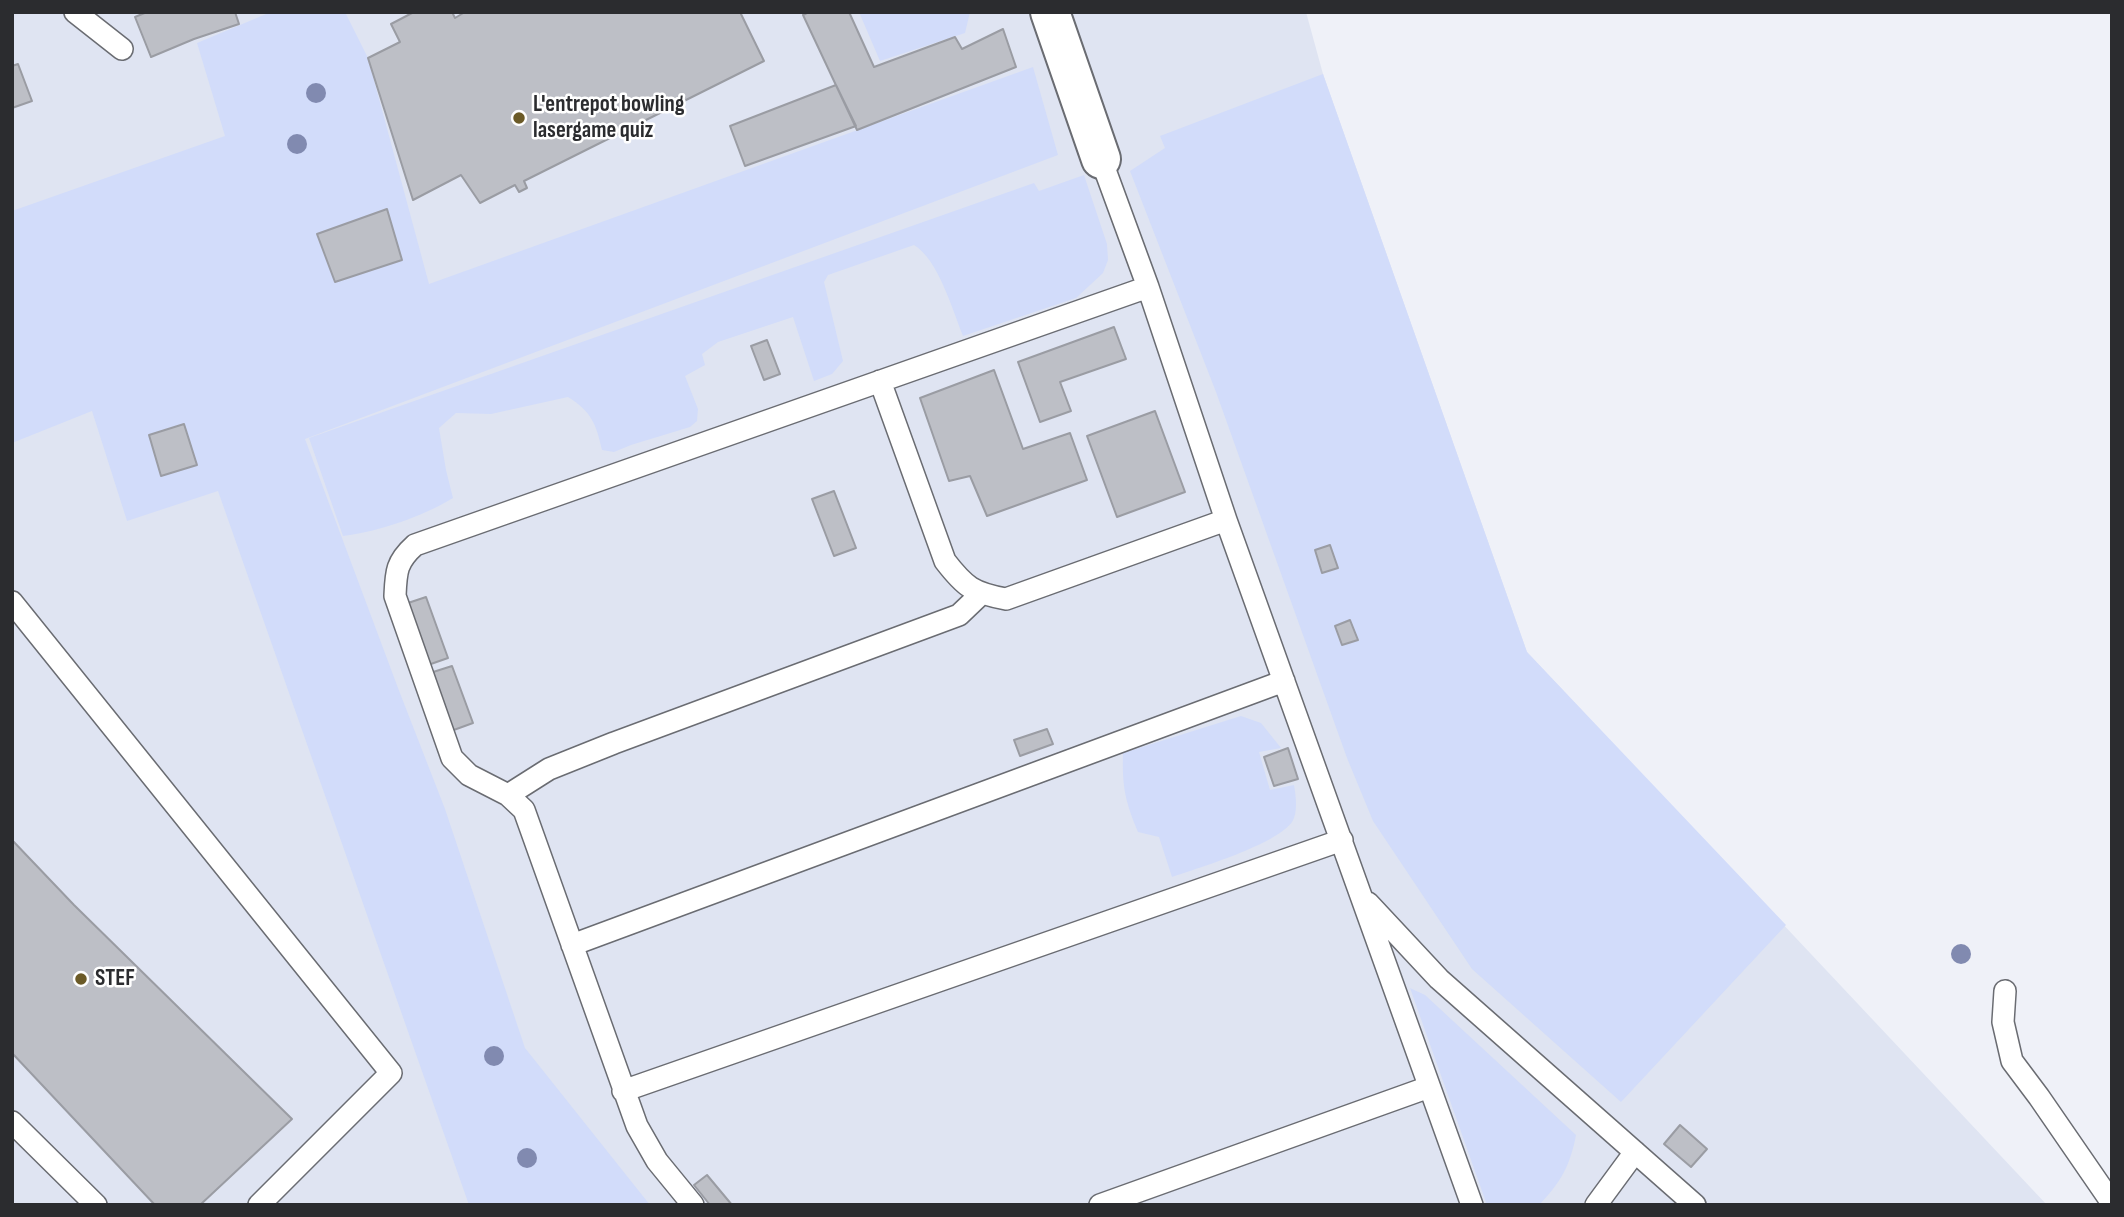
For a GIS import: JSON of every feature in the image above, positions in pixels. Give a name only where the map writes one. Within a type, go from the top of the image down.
[{"type":"street","points":[[1050,12],[1101,159]]},
{"type":"lane","points":[[75,12],[122,49]]},
{"type":"lane","points":[[1101,159],[1148,287],[1226,520],[1472,1205]]},
{"type":"lane","points":[[693,1205],[657,1161],[637,1126],[524,810],[508,795],[469,775],[452,758],[395,596],[396,571],[403,556],[415,545],[1148,287]]},
{"type":"lane","points":[[880,381],[944,561],[959,580],[981,594],[1006,599],[1226,520]]},
{"type":"lane","points":[[508,795],[549,769],[571,760],[959,615],[981,594]]},
{"type":"lane","points":[[12,602],[391,1073],[259,1205]]},
{"type":"lane","points":[[572,945],[1284,681]]},
{"type":"lane","points":[[623,1091],[1342,840]]},
{"type":"lane","points":[[1362,896],[1439,979],[1695,1205]]},
{"type":"lane","points":[[2006,991],[2003,1022],[2012,1061],[2112,1203]]},
{"type":"lane","points":[[1100,1205],[1429,1087]]},
{"type":"lane","points":[[12,1122],[96,1205]]},
{"type":"lane","points":[[1596,1205],[1635,1152]]},
{"type":"shaded area","points":[[12,12],[1306,12],[1323,74],[1527,652],[2047,1205],[12,1205]]},
{"type":"shaded area","points":[[271,12],[345,12],[368,58],[429,284],[1033,67],[1058,155],[305,439],[445,809],[525,1048],[650,1205],[469,1205],[218,491],[127,521],[92,411],[12,443],[12,211],[225,136],[197,43]]},
{"type":"shaded area","points":[[859,12],[970,12],[965,33],[880,61]]},
{"type":"shaded area","points":[[1323,74],[1527,652],[1786,925],[1621,1102],[1472,969],[1373,821],[1347,758],[1216,392],[1130,171],[1165,148],[1160,136]]},
{"type":"shaded area","points":[[1084,175],[1107,244],[1108,260],[1103,273],[1076,298],[963,336],[937,273],[923,252],[914,245],[828,275],[824,282],[843,361],[832,374],[814,381],[793,317],[718,342],[702,354],[705,365],[685,376],[698,409],[697,421],[690,427],[614,452],[602,450],[592,419],[568,397],[491,414],[456,413],[439,428],[453,498],[400,522],[343,536],[309,438],[1034,183],[1039,191]]},
{"type":"shaded area","points":[[1241,716],[1261,723],[1281,748],[1259,752],[1270,790],[1294,785],[1294,818],[1283,831],[1254,847],[1172,877],[1159,837],[1138,832],[1125,793],[1123,753]]},
{"type":"shaded area","points":[[1410,988],[1425,995],[1576,1135],[1564,1173],[1539,1205],[1487,1205]]},
{"type":"building","points":[[147,12],[235,12],[239,24],[151,57],[135,17]]},
{"type":"building","name":"L'entrepot bowling lasergame quiz","points":[[414,12],[452,12],[455,18],[465,12],[740,12],[764,61],[524,181],[527,188],[519,192],[515,185],[480,203],[461,175],[413,200],[368,58],[400,42],[391,24]]},
{"type":"building","points":[[809,12],[849,12],[874,67],[955,37],[962,49],[1003,29],[1016,67],[857,130],[803,15]]},
{"type":"building","points":[[18,64],[32,101],[12,108],[12,66]]},
{"type":"building","points":[[836,85],[856,126],[745,166],[730,126]]},
{"type":"building","points":[[387,209],[402,260],[335,282],[317,234]]},
{"type":"building","points":[[1114,327],[1126,359],[1060,382],[1071,411],[1040,422],[1018,362]]},
{"type":"building","points":[[767,340],[780,374],[764,380],[751,346]]},
{"type":"building","points":[[994,370],[1023,449],[1070,433],[1087,480],[987,516],[970,476],[949,481],[920,398]]},
{"type":"building","points":[[1155,411],[1185,492],[1117,517],[1087,436]]},
{"type":"building","points":[[184,424],[197,465],[161,476],[149,435]]},
{"type":"building","points":[[834,491],[856,548],[834,556],[812,499]]},
{"type":"building","points":[[1330,545],[1338,568],[1322,573],[1315,550]]},
{"type":"building","points":[[426,597],[448,658],[428,665],[405,604]]},
{"type":"building","points":[[1350,620],[1358,640],[1342,645],[1335,626]]},
{"type":"building","points":[[452,666],[473,723],[451,731],[430,673]]},
{"type":"building","points":[[1047,729],[1053,744],[1020,756],[1014,740]]},
{"type":"building","points":[[1288,748],[1298,779],[1274,786],[1264,757]]},
{"type":"building","name":"STEF","points":[[12,840],[74,905],[292,1119],[200,1205],[155,1205],[12,1053]]},
{"type":"building","points":[[1680,1125],[1707,1149],[1691,1167],[1664,1144]]},
{"type":"building","points":[[707,1175],[732,1205],[710,1205],[694,1185]]},
{"type":"place","name":"L'entrepot bowling lasergame quiz","points":[[519,118]]},
{"type":"place","name":"STEF","points":[[81,979]]}]
